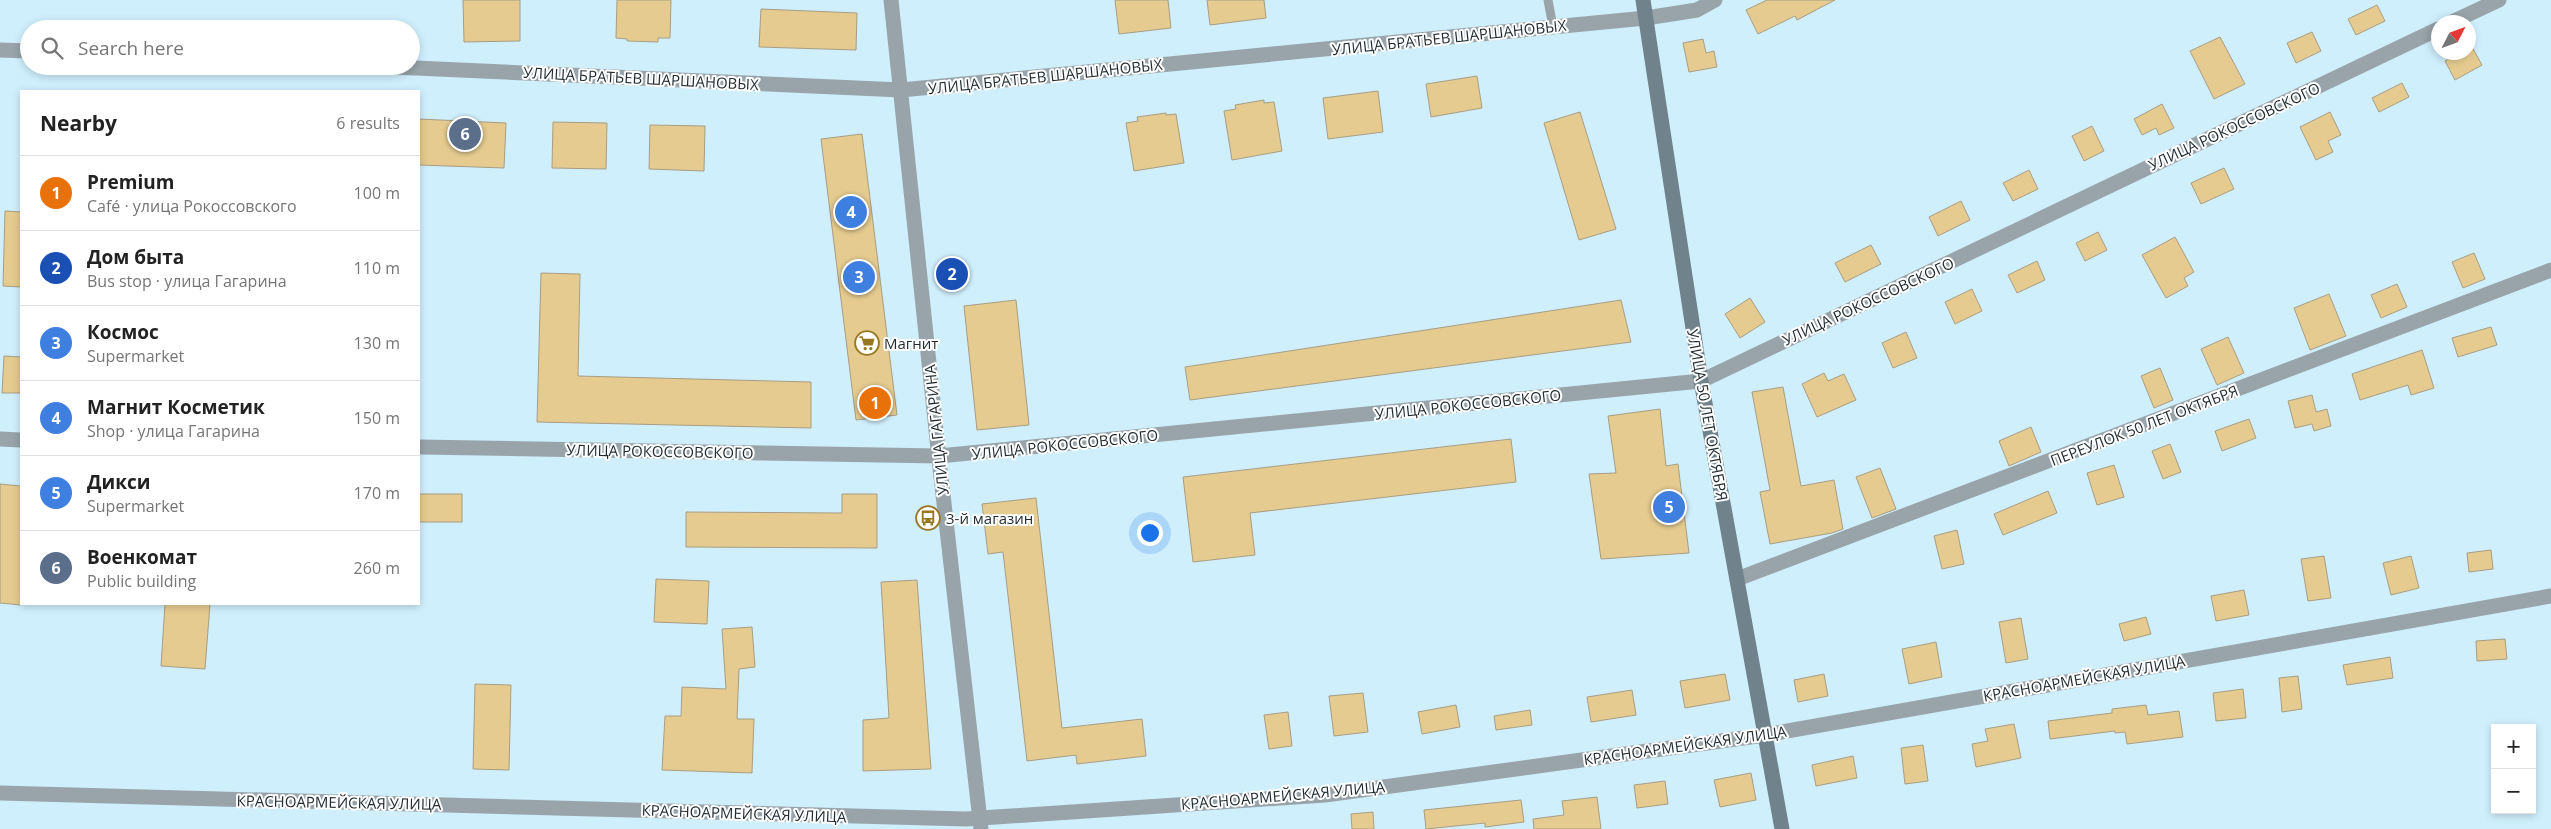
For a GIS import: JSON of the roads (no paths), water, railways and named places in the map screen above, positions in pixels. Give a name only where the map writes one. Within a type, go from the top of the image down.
[{"type":"street","name":"УЛИЦА ГАГАРИНА","points":[[892,0],[939,456],[981,824]]},
{"type":"street","name":"УЛИЦА 50 ЛЕТ ОКТЯБРЯ","points":[[1643,0],[1701,380],[1782,829]]},
{"type":"street","name":"УЛИЦА БРАТЬЕВ ШАРШАНОВЫХ","points":[[420,68],[900,90],[1646,18],[1697,10],[1716,0]]},
{"type":"street","points":[[2467,15],[2499,0]]},
{"type":"street","name":"УЛИЦА РОКОССОВСКОГО","points":[[420,447],[939,456],[1701,380],[2431,32]]},
{"type":"street","points":[[0,50],[20,51]]},
{"type":"street","name":"ПЕРЕУЛОК 50 ЛЕТ ОКТЯБРЯ","points":[[1738,579],[2551,270]]},
{"type":"street","points":[[0,440],[20,440]]},
{"type":"street","name":"КРАСНОАРМЕЙСКАЯ УЛИЦА","points":[[0,793],[981,824],[1325,795],[1765,735],[2551,596]]},
{"type":"lane","points":[[1548,0],[1553,27]]},
{"type":"place","name":"Военкомат","points":[[465,134]]},
{"type":"place","name":"Магнит Косметик","points":[[851,212]]},
{"type":"place","name":"Дом быта","points":[[952,274]]},
{"type":"place","name":"Космос","points":[[859,277]]},
{"type":"place","name":"Магнит","points":[[867,343]]},
{"type":"place","name":"Premium","points":[[875,403]]},
{"type":"place","name":"Дикси","points":[[1669,507]]},
{"type":"place","name":"3-й магазин","points":[[928,518]]}]
